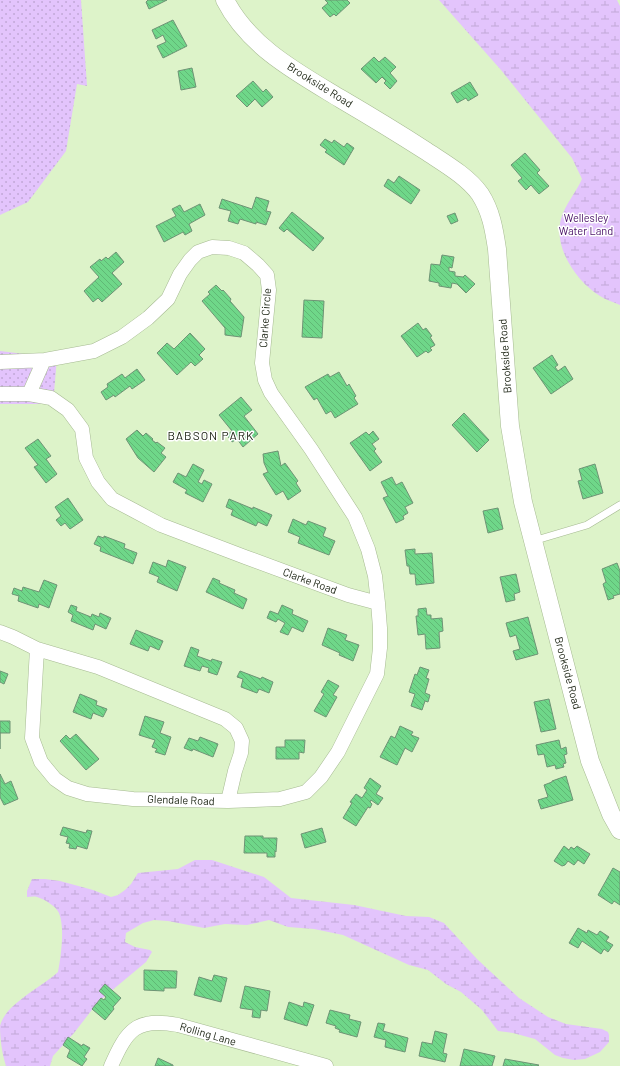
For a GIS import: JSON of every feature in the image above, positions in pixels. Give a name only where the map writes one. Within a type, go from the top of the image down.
[{"type":"street","name":"Brookside Road","points":[[226,0],[241,25],[254,39],[271,53],[307,78],[398,133],[453,169],[479,193],[489,210],[494,226],[497,249],[510,426],[523,502],[590,761],[611,814],[620,830]]},
{"type":"street","name":"Clarke Circle","points":[[0,362],[44,360],[94,352],[122,337],[148,318],[168,299],[180,274],[198,252],[212,247],[229,248],[244,253],[258,265],[267,276],[269,290],[262,363],[265,380],[271,392],[311,449],[355,517],[368,549],[375,576],[378,603]]},
{"type":"street","points":[[29,394],[44,360]]},
{"type":"street","name":"Clarke Road","points":[[0,394],[29,394],[50,398],[68,410],[82,429],[86,458],[98,482],[112,499],[161,525],[245,558],[348,595],[378,603]]},
{"type":"street","points":[[228,801],[280,799],[306,792],[321,777],[338,752],[377,674],[380,648],[378,603]]},
{"type":"street","name":"Glendale Road","points":[[0,632],[37,649],[98,667],[225,718],[236,728],[242,741],[241,753],[228,801],[133,799],[87,794],[68,788],[55,779],[41,762],[32,738],[37,649]]},
{"type":"street","name":"Rolling Lane","points":[[111,1066],[122,1042],[135,1028],[147,1023],[161,1022],[178,1025],[326,1066]]},
{"type":"lane","points":[[533,541],[587,525],[620,505]]},
{"type":"green space","points":[[0,0],[81,0],[87,86],[77,84],[66,151],[28,202],[0,215]]},
{"type":"green space","name":"Wellesley Water Land","points":[[439,0],[617,0],[620,6],[620,305],[600,296],[583,282],[569,263],[560,241],[559,230],[561,219],[565,208],[582,179],[572,158],[501,70]]},
{"type":"green space","points":[[0,351],[57,358],[53,404],[0,404]]},
{"type":"green space","points":[[195,860],[212,860],[264,877],[291,898],[354,905],[406,916],[429,917],[444,923],[477,959],[519,998],[548,1017],[566,1024],[602,1029],[608,1032],[609,1042],[600,1052],[585,1059],[574,1060],[555,1055],[535,1039],[513,1033],[498,1031],[482,1010],[461,992],[446,984],[428,970],[409,965],[343,935],[314,929],[288,927],[269,920],[247,925],[225,924],[204,928],[168,921],[154,920],[143,923],[126,933],[125,942],[135,947],[150,950],[152,952],[146,962],[98,1002],[74,1033],[53,1056],[50,1066],[6,1066],[0,1036],[0,1026],[3,1018],[16,1003],[58,972],[60,958],[62,926],[59,913],[53,905],[43,899],[27,897],[27,891],[32,879],[60,881],[93,890],[111,897],[118,895],[125,890],[138,873],[178,869]]},
{"type":"building","points":[[148,0],[167,0],[149,9],[146,2]]},
{"type":"building","points":[[325,0],[347,0],[350,3],[336,16],[334,14],[330,17],[322,8],[328,3]]},
{"type":"building","points":[[173,20],[187,46],[163,58],[157,46],[166,42],[163,35],[156,39],[152,30]]},
{"type":"building","points":[[374,57],[379,62],[385,57],[396,67],[390,73],[397,81],[390,89],[384,83],[386,81],[382,77],[376,83],[361,69]]},
{"type":"building","points":[[192,68],[196,87],[181,90],[178,71]]},
{"type":"building","points":[[253,81],[263,92],[266,89],[273,97],[262,107],[255,99],[247,107],[236,96]]},
{"type":"building","points":[[470,82],[478,95],[468,101],[466,98],[457,103],[451,93]]},
{"type":"building","points":[[325,139],[332,143],[334,140],[344,147],[347,143],[354,148],[344,165],[325,152],[327,150],[320,145]]},
{"type":"building","points":[[525,153],[540,170],[537,173],[549,186],[539,194],[531,185],[526,190],[518,181],[522,178],[511,165]]},
{"type":"building","points":[[399,176],[420,190],[411,204],[384,186],[388,179],[394,183]]},
{"type":"building","points":[[256,197],[269,201],[266,211],[271,212],[266,225],[256,222],[256,224],[240,219],[238,224],[228,221],[231,211],[219,208],[222,199],[252,209]]},
{"type":"building","points":[[200,204],[205,215],[189,224],[192,231],[185,235],[183,232],[164,242],[156,226],[176,216],[172,209],[180,205],[184,212]]},
{"type":"building","points":[[292,212],[324,238],[313,251],[287,229],[284,232],[279,228]]},
{"type":"building","points":[[455,213],[458,221],[451,224],[447,216]]},
{"type":"building","points":[[116,252],[124,262],[112,273],[122,284],[102,302],[98,298],[93,302],[84,291],[99,277],[90,267],[100,259],[101,261],[106,257],[108,259]]},
{"type":"building","points":[[442,255],[454,257],[452,268],[449,267],[449,271],[455,272],[455,276],[463,277],[465,275],[475,284],[466,293],[457,284],[452,283],[451,288],[439,286],[439,283],[429,281],[431,264],[440,265]]},
{"type":"building","points":[[216,285],[231,299],[230,301],[244,317],[241,337],[225,335],[225,328],[202,301],[210,294],[208,292]]},
{"type":"building","points":[[304,300],[324,301],[322,338],[302,337]]},
{"type":"building","points":[[418,323],[423,330],[426,328],[432,336],[430,337],[435,345],[430,348],[432,350],[428,353],[426,351],[417,357],[401,336]]},
{"type":"building","points":[[190,333],[205,349],[199,355],[203,359],[195,366],[191,362],[177,375],[157,353],[167,343],[174,349]]},
{"type":"building","points":[[552,355],[558,365],[555,367],[558,371],[565,366],[573,379],[551,394],[533,368]]},
{"type":"building","points":[[137,369],[145,380],[132,389],[130,386],[115,397],[114,395],[106,400],[101,392],[108,387],[107,384],[122,374],[125,378]]},
{"type":"building","points":[[339,372],[347,386],[349,384],[356,396],[354,398],[358,404],[335,418],[331,411],[326,414],[317,398],[314,400],[305,387],[328,374],[330,377]]},
{"type":"building","points":[[241,397],[252,410],[244,416],[258,434],[243,447],[237,439],[232,442],[227,435],[232,431],[219,415]]},
{"type":"building","points":[[464,413],[489,440],[477,452],[452,425]]},
{"type":"building","points":[[137,430],[143,436],[146,433],[153,439],[152,440],[165,448],[161,453],[166,457],[154,472],[138,458],[126,439]]},
{"type":"building","points":[[373,431],[379,439],[372,444],[376,449],[374,451],[382,462],[370,471],[350,443],[366,432],[369,435]]},
{"type":"building","points":[[38,439],[51,456],[46,459],[57,474],[46,483],[34,467],[38,465],[25,448]]},
{"type":"building","points":[[278,451],[281,466],[285,463],[298,481],[296,483],[301,491],[288,500],[283,491],[276,495],[263,474],[268,472],[264,463],[263,454]]},
{"type":"building","points":[[193,464],[204,470],[198,482],[202,484],[204,480],[212,484],[203,502],[185,493],[187,490],[173,482],[178,473],[186,477]]},
{"type":"building","points":[[595,464],[603,493],[583,499],[578,481],[582,480],[579,469]]},
{"type":"building","points":[[392,477],[396,485],[402,482],[413,503],[405,507],[408,513],[403,516],[404,519],[396,523],[383,498],[388,496],[381,482]]},
{"type":"building","points":[[68,498],[83,520],[70,529],[65,523],[61,526],[56,520],[61,516],[55,507]]},
{"type":"building","points":[[229,499],[272,515],[267,526],[258,522],[256,526],[231,515],[233,510],[226,507]]},
{"type":"building","points":[[498,508],[503,529],[488,533],[483,511]]},
{"type":"building","points":[[293,519],[306,525],[308,521],[326,528],[323,536],[335,541],[329,555],[298,543],[300,537],[288,532]]},
{"type":"building","points":[[98,536],[104,538],[104,536],[125,544],[124,548],[137,553],[133,564],[100,551],[101,547],[94,544]]},
{"type":"building","points":[[415,549],[415,554],[432,553],[434,583],[416,585],[415,574],[410,574],[409,566],[407,566],[405,550]]},
{"type":"building","points":[[168,560],[186,567],[177,591],[157,582],[159,577],[149,573],[153,562],[166,567]]},
{"type":"building","points":[[617,563],[620,571],[620,594],[613,596],[614,598],[608,600],[603,584],[606,582],[602,569]]},
{"type":"building","points":[[516,574],[520,592],[514,594],[515,600],[506,602],[500,577]]},
{"type":"building","points":[[213,578],[220,581],[219,583],[235,590],[234,593],[247,599],[243,609],[206,592]]},
{"type":"building","points":[[44,580],[57,585],[49,608],[39,604],[38,608],[18,601],[19,596],[12,594],[14,588],[22,591],[23,587],[39,592]]},
{"type":"building","points":[[71,605],[77,607],[76,611],[91,617],[92,614],[99,617],[100,613],[111,618],[106,629],[95,624],[93,630],[71,621],[73,615],[68,612]]},
{"type":"building","points":[[282,605],[293,610],[292,614],[308,621],[303,632],[292,627],[288,635],[280,632],[285,623],[278,619],[276,622],[267,618],[270,611],[278,614]]},
{"type":"building","points":[[426,608],[427,615],[431,615],[431,619],[442,618],[443,631],[439,632],[440,648],[426,649],[425,634],[418,635],[416,616],[418,616],[418,609]]},
{"type":"building","points":[[528,617],[538,654],[516,660],[513,651],[520,649],[516,635],[510,637],[506,623]]},
{"type":"building","points":[[328,628],[347,635],[345,640],[359,645],[353,661],[322,645]]},
{"type":"building","points":[[136,630],[163,641],[159,650],[150,646],[148,651],[130,644]]},
{"type":"building","points":[[191,647],[199,650],[197,656],[211,661],[212,659],[222,662],[217,675],[208,672],[209,668],[202,666],[200,671],[184,666]]},
{"type":"building","points":[[420,667],[429,670],[426,678],[429,679],[425,693],[430,695],[428,702],[425,701],[422,710],[411,706],[415,694],[409,692],[415,674],[417,675]]},
{"type":"building","points":[[0,671],[8,674],[4,684],[0,682]]},
{"type":"building","points":[[240,671],[261,679],[262,677],[273,682],[269,693],[259,689],[257,693],[241,687],[243,679],[237,677]]},
{"type":"building","points":[[328,680],[339,686],[333,695],[337,697],[326,717],[314,711],[324,694],[321,692]]},
{"type":"building","points":[[80,694],[97,701],[96,705],[107,709],[103,717],[93,713],[91,719],[73,712]]},
{"type":"building","points":[[549,699],[556,729],[541,732],[534,702]]},
{"type":"building","points":[[145,716],[164,722],[160,733],[171,737],[165,755],[155,752],[157,749],[152,747],[155,740],[139,735]]},
{"type":"building","points":[[0,721],[10,721],[10,733],[0,733]]},
{"type":"building","points":[[400,726],[413,732],[411,735],[419,738],[412,752],[405,748],[397,765],[380,757],[391,736],[395,738]]},
{"type":"building","points":[[76,734],[99,759],[86,770],[60,741],[66,735],[70,739]]},
{"type":"building","points":[[200,737],[218,744],[213,757],[193,749],[192,751],[184,748],[189,738],[198,741]]},
{"type":"building","points":[[285,740],[305,740],[304,753],[299,752],[299,759],[276,759],[276,747],[285,747]]},
{"type":"building","points":[[559,740],[561,749],[566,747],[567,754],[564,755],[566,763],[563,764],[564,767],[556,769],[555,765],[547,767],[544,754],[538,755],[536,745]]},
{"type":"building","points":[[0,774],[5,784],[11,781],[18,799],[4,805],[0,797]]},
{"type":"building","points":[[566,776],[573,800],[541,809],[538,800],[548,797],[544,785]]},
{"type":"building","points":[[370,778],[381,786],[376,794],[383,798],[378,805],[371,800],[370,802],[372,804],[370,808],[368,807],[356,826],[343,818],[352,803],[350,802],[356,794],[362,798],[367,790],[364,788]]},
{"type":"building","points":[[63,827],[86,833],[87,830],[92,831],[87,849],[77,846],[76,849],[69,848],[70,844],[66,843],[68,837],[60,835]]},
{"type":"building","points":[[322,828],[326,842],[305,848],[301,834]]},
{"type":"building","points":[[245,836],[277,838],[275,857],[267,857],[267,853],[244,853]]},
{"type":"building","points":[[564,846],[569,850],[571,847],[574,849],[577,846],[590,854],[584,864],[578,860],[574,865],[568,861],[562,866],[554,861]]},
{"type":"building","points":[[613,868],[620,872],[620,905],[614,901],[612,904],[598,895]]},
{"type":"building","points":[[578,928],[587,933],[588,930],[597,935],[600,931],[609,937],[606,941],[613,945],[608,952],[604,949],[601,954],[582,941],[578,948],[569,943]]},
{"type":"building","points":[[144,970],[177,971],[176,988],[164,988],[164,991],[144,990]]},
{"type":"building","points":[[214,975],[227,978],[221,1002],[194,995],[199,977],[212,981]]},
{"type":"building","points":[[105,984],[121,998],[105,1020],[92,1009],[101,998],[104,1000],[106,997],[99,991]]},
{"type":"building","points":[[245,986],[270,991],[267,1011],[261,1010],[260,1018],[252,1017],[253,1010],[240,1008]]},
{"type":"building","points":[[289,1002],[303,1007],[304,1002],[314,1005],[307,1026],[284,1019]]},
{"type":"building","points":[[330,1010],[350,1015],[349,1019],[361,1022],[357,1037],[339,1032],[340,1030],[335,1028],[336,1026],[326,1023]]},
{"type":"building","points":[[378,1023],[385,1024],[383,1031],[408,1038],[405,1052],[385,1047],[386,1040],[374,1037]]},
{"type":"building","points":[[435,1031],[447,1034],[443,1053],[447,1054],[445,1062],[419,1056],[422,1042],[432,1044]]},
{"type":"building","points":[[68,1037],[82,1046],[83,1044],[90,1048],[84,1057],[87,1059],[82,1066],[67,1057],[70,1050],[63,1045]]},
{"type":"building","points":[[464,1049],[495,1056],[492,1066],[460,1066]]},
{"type":"building","points":[[158,1058],[173,1065],[173,1066],[155,1066]]},
{"type":"building","points":[[505,1059],[539,1065],[503,1066]]},
{"type":"district","name":"BABSON PARK","points":[[211,436]]}]
